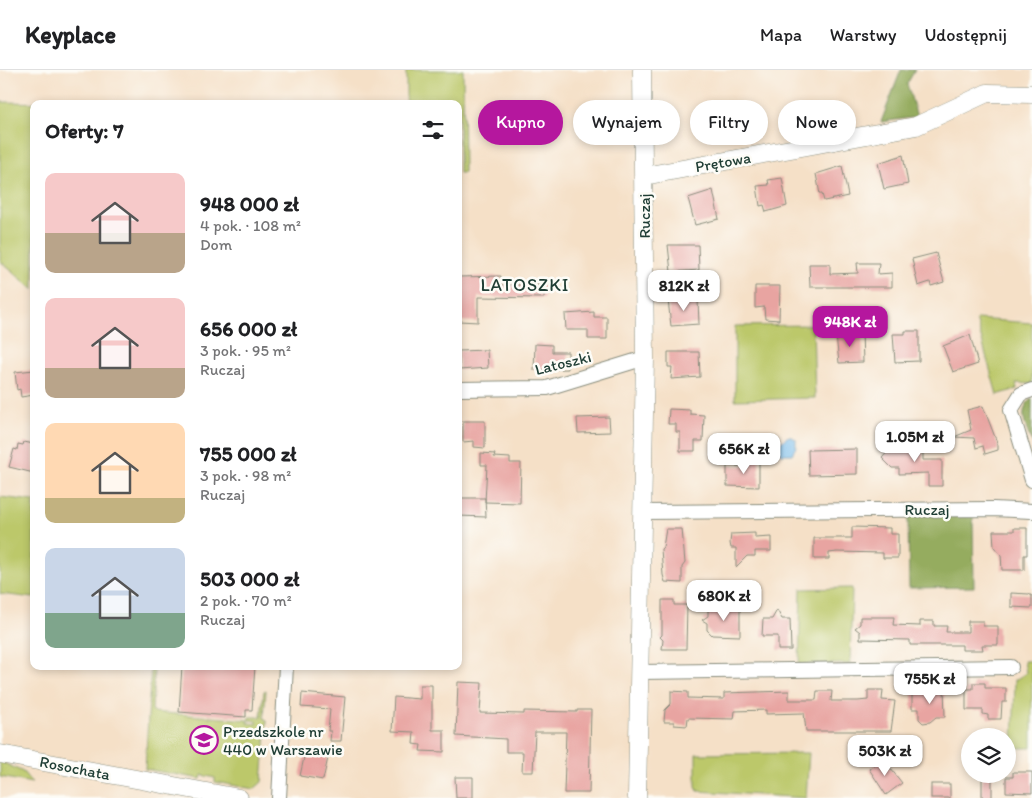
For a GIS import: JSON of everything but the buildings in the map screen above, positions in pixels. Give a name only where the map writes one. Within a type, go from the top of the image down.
[{"type":"street","name":"Ruczaj","points":[[637,798],[645,358],[642,70]]},
{"type":"street","name":"Prętowa","points":[[644,176],[916,126],[987,93],[1032,94]]},
{"type":"street","name":"Latoszki","points":[[462,389],[547,388],[645,358]]},
{"type":"street","points":[[1032,390],[1021,394],[1012,410],[1032,480]]},
{"type":"street","name":"Ruczaj","points":[[642,512],[983,509],[1032,511]]},
{"type":"street","points":[[640,672],[1011,667]]},
{"type":"street","points":[[279,798],[286,670]]},
{"type":"street","name":"Rosochata","points":[[0,754],[239,798]]},
{"type":"green space","points":[[406,70],[463,70],[464,173],[462,173],[462,100],[406,100]]},
{"type":"green space","points":[[901,70],[915,70],[907,84],[917,117],[881,122]]},
{"type":"green space","points":[[0,102],[30,103],[30,287],[0,261]]},
{"type":"green space","points":[[976,319],[1032,323],[1032,384],[1016,383],[1017,389],[997,395]]},
{"type":"green space","points":[[813,325],[815,398],[735,400],[735,326]]},
{"type":"green space","points":[[1032,398],[1032,443],[1025,425],[1024,414],[1027,403]]},
{"type":"green space","points":[[0,497],[30,501],[30,598],[0,594]]},
{"type":"green space","points":[[908,516],[973,516],[974,587],[909,588]]},
{"type":"green space","points":[[852,588],[850,664],[799,664],[801,589]]},
{"type":"green space","points":[[1024,661],[1032,661],[1032,748],[1016,748],[1016,728],[1014,728],[1015,680],[1026,673]]},
{"type":"green space","points":[[151,670],[154,670],[152,712],[248,720],[248,723],[257,724],[257,721],[249,720],[249,717],[261,717],[264,691],[266,690],[264,718],[267,721],[262,782],[254,789],[215,782],[215,778],[202,775],[201,779],[145,769]]},
{"type":"green space","points":[[809,753],[806,798],[698,791],[696,787],[696,754]]},
{"type":"green space","points":[[0,761],[23,772],[32,783],[0,777]]},
{"type":"water","points":[[789,436],[796,439],[796,447],[792,454],[781,454],[780,444]]},
{"type":"place","name":"Przedszkole nr 440 w Warszawie","points":[[204,740]]},
{"type":"district","name":"LATOSZKI","points":[[525,285]]}]
